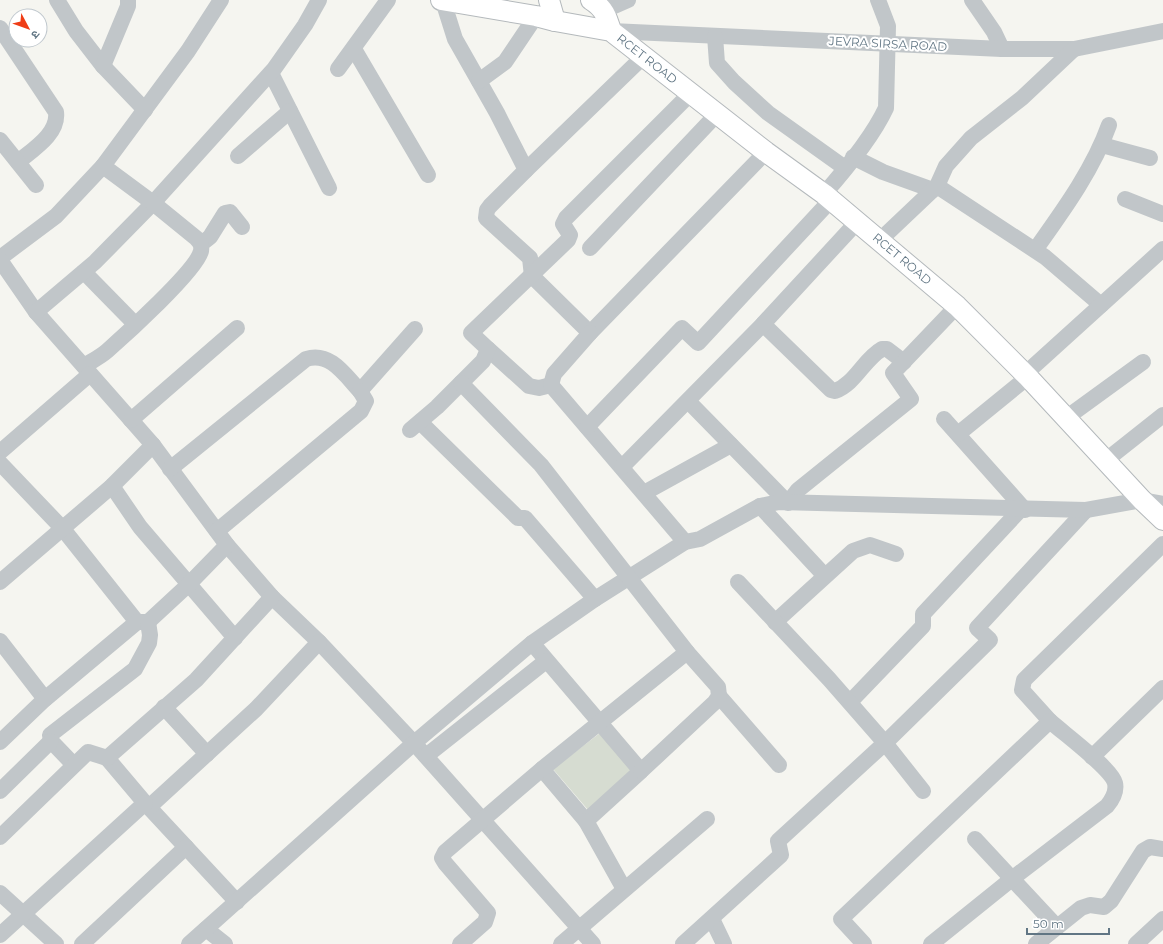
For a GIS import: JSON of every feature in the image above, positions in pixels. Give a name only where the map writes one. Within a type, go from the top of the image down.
[{"type":"main road","points":[[442,0],[536,16],[611,31],[607,16],[597,5]]},
{"type":"main road","points":[[549,0],[555,21]]},
{"type":"main road","name":"RCET ROAD","points":[[611,31],[766,152],[858,221],[957,306],[1027,375],[1142,500],[1163,520]]},
{"type":"street","points":[[103,66],[128,6],[128,0]]},
{"type":"street","points":[[221,0],[188,51],[103,166],[56,216],[0,259],[36,312],[153,445],[227,545],[272,597],[319,642],[414,743],[593,944]]},
{"type":"street","points":[[36,312],[84,272],[153,202],[271,73],[305,25],[319,0]]},
{"type":"street","points":[[338,69],[354,49],[388,0]]},
{"type":"street","points":[[442,0],[455,39],[526,170]]},
{"type":"street","points":[[597,5],[628,0]]},
{"type":"street","points":[[587,427],[682,328],[698,343],[827,197],[880,120],[886,108],[888,26],[878,0]]},
{"type":"street","points":[[972,0],[994,32],[1002,49]]},
{"type":"street","points":[[62,2],[103,66],[145,110]]},
{"type":"street","points":[[479,81],[505,62],[536,16]]},
{"type":"street","points":[[0,28],[56,112],[57,118],[54,128],[18,162]]},
{"type":"street","name":"JEVRA SIRSA ROAD","points":[[611,31],[1002,49],[1074,49],[1163,31]]},
{"type":"street","points":[[715,36],[717,63],[734,82],[768,113],[849,163],[935,188],[1035,250],[1101,304]]},
{"type":"street","points":[[354,49],[428,175]]},
{"type":"street","points":[[880,240],[935,188],[946,166],[971,138],[1022,98],[1074,49]]},
{"type":"street","points":[[590,333],[532,276],[530,258],[488,220],[486,214],[490,206],[526,170],[644,56]]},
{"type":"street","points":[[271,73],[329,188]]},
{"type":"street","points":[[552,385],[539,388],[529,386],[472,333],[568,240],[570,235],[563,224],[566,218],[691,93]]},
{"type":"street","points":[[238,156],[290,111]]},
{"type":"street","points":[[590,248],[718,114]]},
{"type":"street","points":[[1035,250],[1062,213],[1102,145],[1108,125]]},
{"type":"street","points":[[0,140],[36,185]]},
{"type":"street","points":[[1102,145],[1150,158]]},
{"type":"street","points":[[552,385],[554,374],[590,333],[766,152]]},
{"type":"street","points":[[0,452],[191,269],[200,255],[201,244],[196,238],[153,202],[103,166]]},
{"type":"street","points":[[1125,199],[1163,214]]},
{"type":"street","points":[[201,244],[210,237],[225,213],[230,212],[242,227]]},
{"type":"street","points":[[622,467],[763,324],[858,221]]},
{"type":"street","points":[[958,434],[1027,375],[1101,304],[1163,249]]},
{"type":"street","points":[[84,272],[135,324]]},
{"type":"street","points":[[788,503],[798,490],[910,399],[893,373],[957,306]]},
{"type":"street","points":[[763,324],[826,386],[835,391],[845,385],[873,355],[882,348],[887,349],[904,362]]},
{"type":"street","points":[[131,420],[237,328]]},
{"type":"street","points":[[360,391],[415,329]]},
{"type":"street","points":[[488,349],[483,361],[415,426],[518,518],[526,518],[595,599]]},
{"type":"street","points":[[170,469],[306,359],[315,356],[332,363],[360,391],[366,401],[361,411],[217,531]]},
{"type":"street","points":[[1066,418],[1143,362]]},
{"type":"street","points":[[461,383],[541,465],[687,652],[718,687],[719,696],[779,765]]},
{"type":"street","points":[[552,385],[685,542]]},
{"type":"street","points":[[688,401],[788,503]]},
{"type":"street","points":[[1106,461],[1163,415]]},
{"type":"street","points":[[944,419],[1023,509]]},
{"type":"street","points":[[3,575],[63,529],[112,486],[153,445]]},
{"type":"street","points":[[644,493],[731,445]]},
{"type":"street","points":[[0,464],[63,529],[143,622],[150,635],[149,643],[135,669],[50,735],[51,741],[74,765]]},
{"type":"street","points":[[112,486],[140,526],[188,585],[235,638]]},
{"type":"street","points":[[189,944],[414,743],[532,643],[595,599],[685,542],[700,539],[760,506],[788,503],[1086,510],[1142,500],[1163,504]]},
{"type":"street","points":[[760,506],[825,576]]},
{"type":"street","points":[[850,702],[923,626],[923,614],[1023,509]]},
{"type":"street","points":[[683,944],[781,855],[778,842],[885,743],[990,640],[977,628],[1086,510]]},
{"type":"street","points":[[931,944],[1013,878],[1107,806],[1112,799],[1116,785],[1113,778],[1092,757],[1050,721],[1022,690],[1024,680],[1163,544]]},
{"type":"street","points":[[0,742],[45,699],[188,585],[227,545]]},
{"type":"street","points":[[775,622],[853,550],[870,545],[880,547],[896,554]]},
{"type":"street","points":[[738,582],[850,702],[923,791]]},
{"type":"street","points":[[107,758],[196,680],[272,597]]},
{"type":"street","points":[[0,642],[45,699]]},
{"type":"street","points":[[0,935],[59,880],[207,754],[256,709],[319,642]]},
{"type":"street","points":[[532,643],[598,723],[641,771]]},
{"type":"street","points":[[460,944],[485,922],[488,914],[445,863],[442,858],[445,852],[542,769],[687,652]]},
{"type":"street","points":[[426,756],[546,661]]},
{"type":"street","points":[[1092,757],[1163,688]]},
{"type":"street","points":[[586,821],[715,702],[719,696]]},
{"type":"street","points":[[164,708],[207,754]]},
{"type":"street","points":[[864,944],[841,919],[1050,721]]},
{"type":"street","points":[[0,791],[51,741]]},
{"type":"street","points":[[0,837],[88,752],[107,758],[147,805],[237,902]]},
{"type":"street","points":[[542,769],[586,821],[624,888]]},
{"type":"street","points":[[561,944],[624,888],[707,819]]},
{"type":"street","points":[[975,839],[1013,878],[1057,927]]},
{"type":"street","points":[[82,944],[186,847]]},
{"type":"street","points":[[1036,944],[1085,906],[1104,907],[1111,901],[1143,852],[1150,847],[1163,849]]},
{"type":"street","points":[[0,893],[56,944]]},
{"type":"street","points":[[712,919],[724,944]]},
{"type":"street","points":[[1136,944],[1163,919]]},
{"type":"street","points":[[206,929],[225,944]]},
{"type":"shaded area","points":[[600,733],[633,770],[589,811],[553,769]]}]
